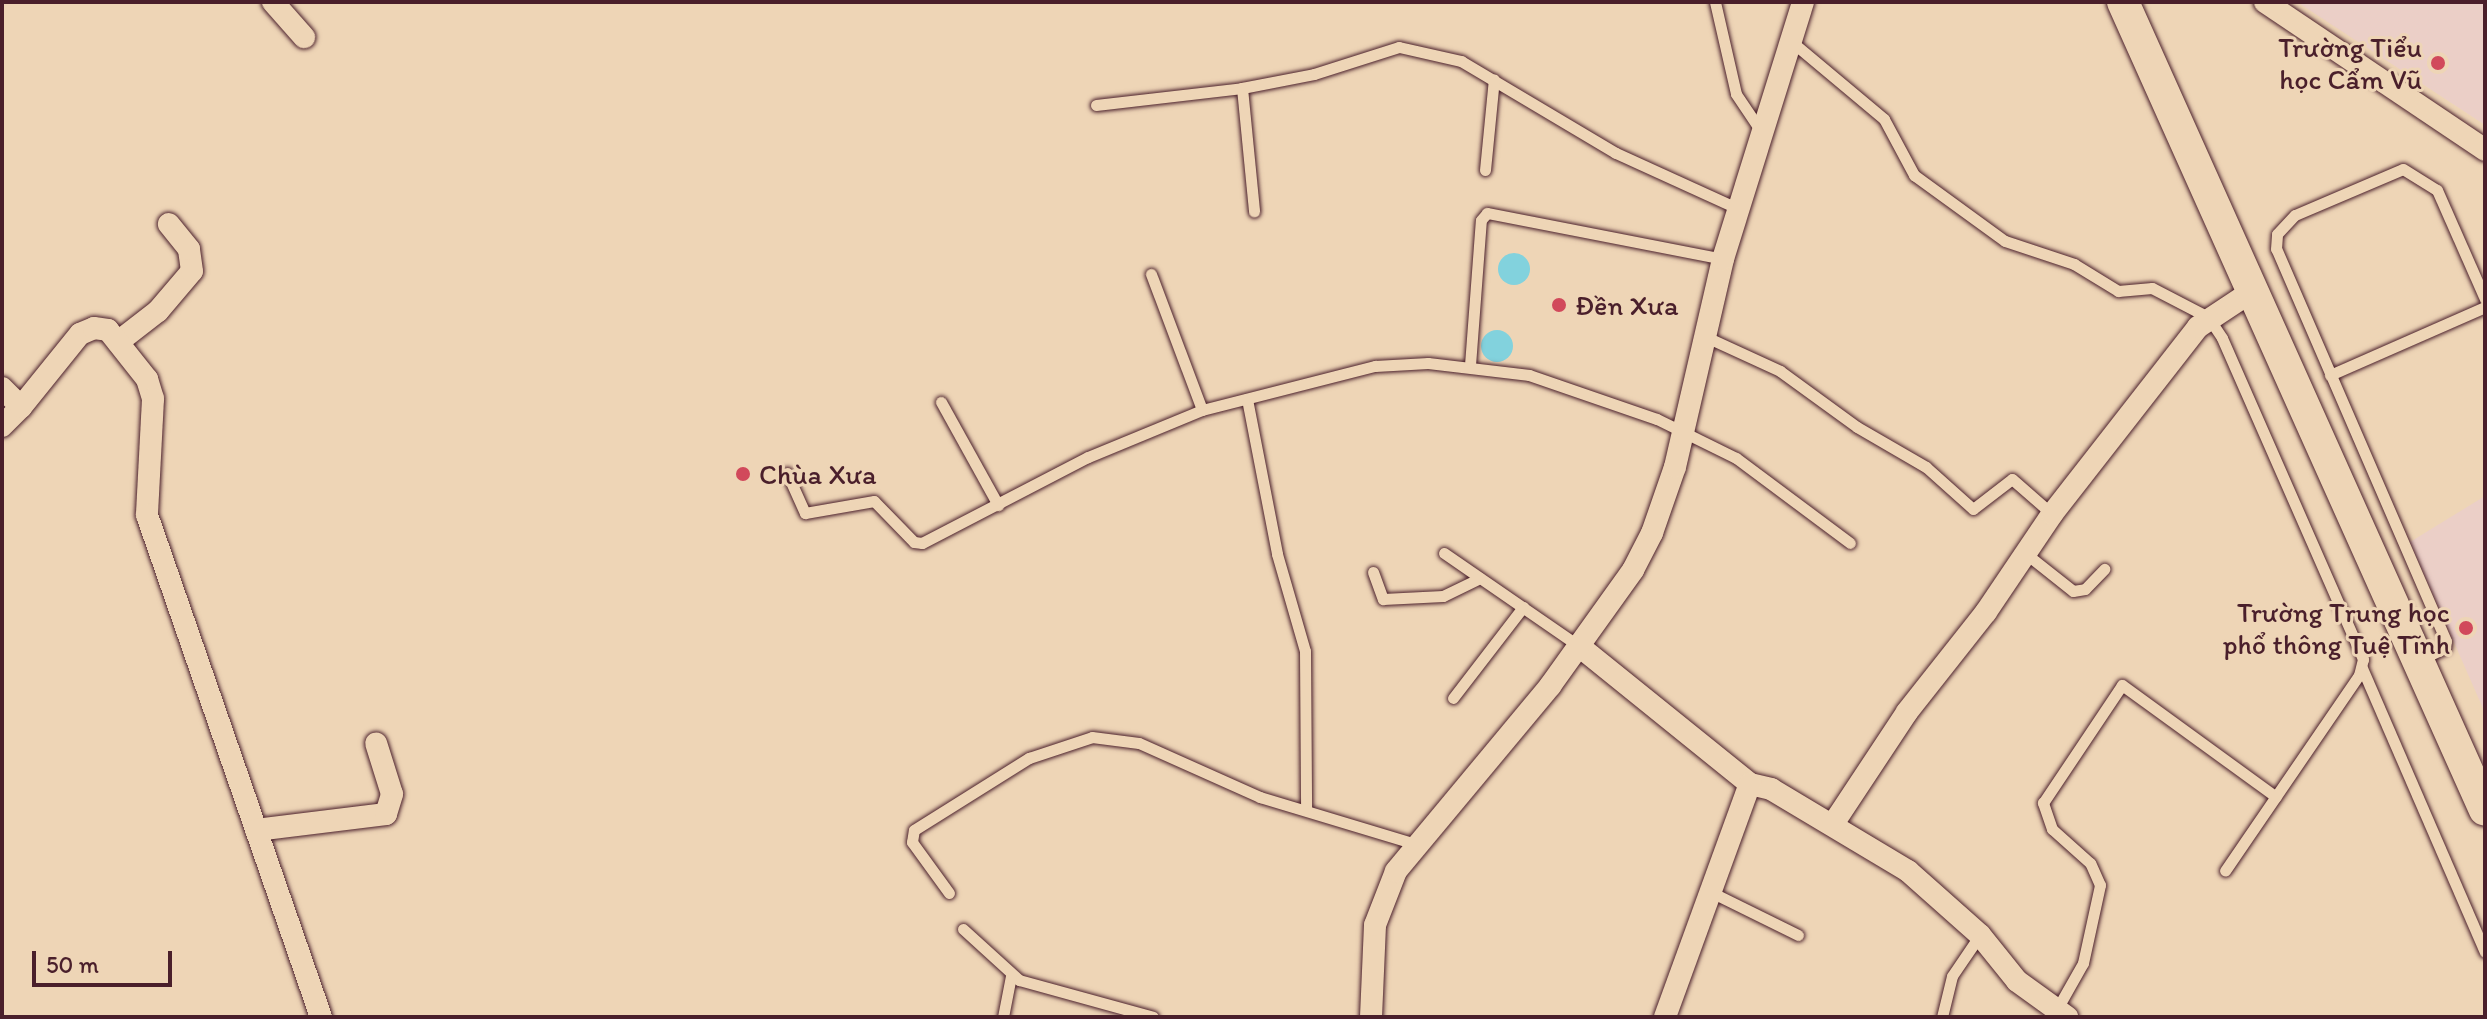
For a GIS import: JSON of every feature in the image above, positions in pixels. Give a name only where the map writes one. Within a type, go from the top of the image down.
[{"type":"street","points":[[273,2],[304,37]]},
{"type":"street","points":[[1371,1017],[1379,911],[1396,871],[1416,844],[1456,802],[1579,646],[1652,533],[1683,432],[1723,259],[1803,2]]},
{"type":"street","points":[[2123,2],[2250,292],[2485,810]]},
{"type":"street","points":[[2265,2],[2485,150]]},
{"type":"street","points":[[118,342],[158,311],[192,271],[189,249],[169,224]]},
{"type":"street","points":[[1833,824],[1907,712],[2052,514],[2215,312],[2250,292]]},
{"type":"street","points":[[2,426],[80,334],[94,328],[108,330],[147,379],[153,399],[147,515],[321,1017]]},
{"type":"street","points":[[2,388],[21,407]]},
{"type":"street","points":[[1579,646],[1750,784],[1771,789],[1893,860],[1980,935],[2017,981],[2062,1013]]},
{"type":"street","points":[[256,830],[386,814],[393,800],[376,743]]},
{"type":"street","points":[[1665,1017],[1750,784]]},
{"type":"lane","points":[[1715,2],[1736,94],[1762,132]]},
{"type":"lane","points":[[1792,42],[1884,119],[1914,175],[2005,241],[2074,264],[2118,291],[2152,288],[2215,312],[2363,652],[2362,668],[2485,952]]},
{"type":"lane","points":[[1096,105],[1242,88],[1399,47],[1453,59],[1494,79],[1616,153],[1739,209]]},
{"type":"lane","points":[[1485,170],[1494,79]]},
{"type":"lane","points":[[1242,88],[1254,211]]},
{"type":"lane","points":[[2418,660],[2445,648],[2446,641],[2276,249],[2277,234],[2295,215],[2394,170],[2410,171],[2437,190],[2485,299]]},
{"type":"lane","points":[[1470,365],[1481,220],[1487,213],[1723,259]]},
{"type":"lane","points":[[1151,274],[1202,410]]},
{"type":"lane","points":[[2330,375],[2485,307]]},
{"type":"lane","points":[[1704,335],[1780,371],[1857,427],[1926,467],[1973,509],[2012,479],[2052,514]]},
{"type":"lane","points":[[787,473],[805,513],[874,501],[914,542],[922,543],[1088,457],[1202,410],[1375,366],[1470,365],[1529,375],[1601,396],[1683,432],[1736,458],[1850,543]]},
{"type":"lane","points":[[1247,399],[1277,554],[1305,651],[1306,810]]},
{"type":"lane","points":[[941,402],[998,505]]},
{"type":"lane","points":[[1444,553],[1579,646]]},
{"type":"lane","points":[[2025,553],[2073,591],[2085,589],[2104,569]]},
{"type":"lane","points":[[1373,572],[1383,599],[1443,596],[1480,578]]},
{"type":"lane","points":[[1453,698],[1523,607]]},
{"type":"lane","points":[[2225,871],[2362,668]]},
{"type":"lane","points":[[2062,1013],[2083,963],[2100,885],[2090,863],[2052,829],[2043,803],[2122,685],[2276,797]]},
{"type":"lane","points":[[949,893],[912,842],[914,830],[1029,758],[1064,743],[1092,737],[1139,743],[1260,797],[1416,844]]},
{"type":"lane","points":[[1711,892],[1798,935]]},
{"type":"lane","points":[[963,929],[1011,976],[1153,1017]]},
{"type":"lane","points":[[1942,1017],[1952,976],[1980,935]]},
{"type":"lane","points":[[1003,1017],[1011,976]]},
{"type":"shaded area","name":"Trường Tiểu học Cẩm Vũ","points":[[2297,2],[2485,2],[2485,125]]},
{"type":"shaded area","name":"Trường Trung học phổ thông Tuệ Tĩnh","points":[[2485,496],[2485,713],[2410,542]]},
{"type":"water","points":[[1514,253],[1526,257],[1530,269],[1526,281],[1514,285],[1502,281],[1498,269],[1502,257]]},
{"type":"water","points":[[1497,330],[1508,335],[1513,346],[1508,357],[1497,362],[1486,357],[1481,346],[1486,335]]},
{"type":"place","name":"Trường Tiểu học Cẩm Vũ","points":[[2438,63]]},
{"type":"place","name":"Đền Xưa","points":[[1559,305]]},
{"type":"place","name":"Chùa Xưa","points":[[743,474]]},
{"type":"place","name":"Trường Trung học phổ thông Tuệ Tĩnh","points":[[2466,628]]}]
